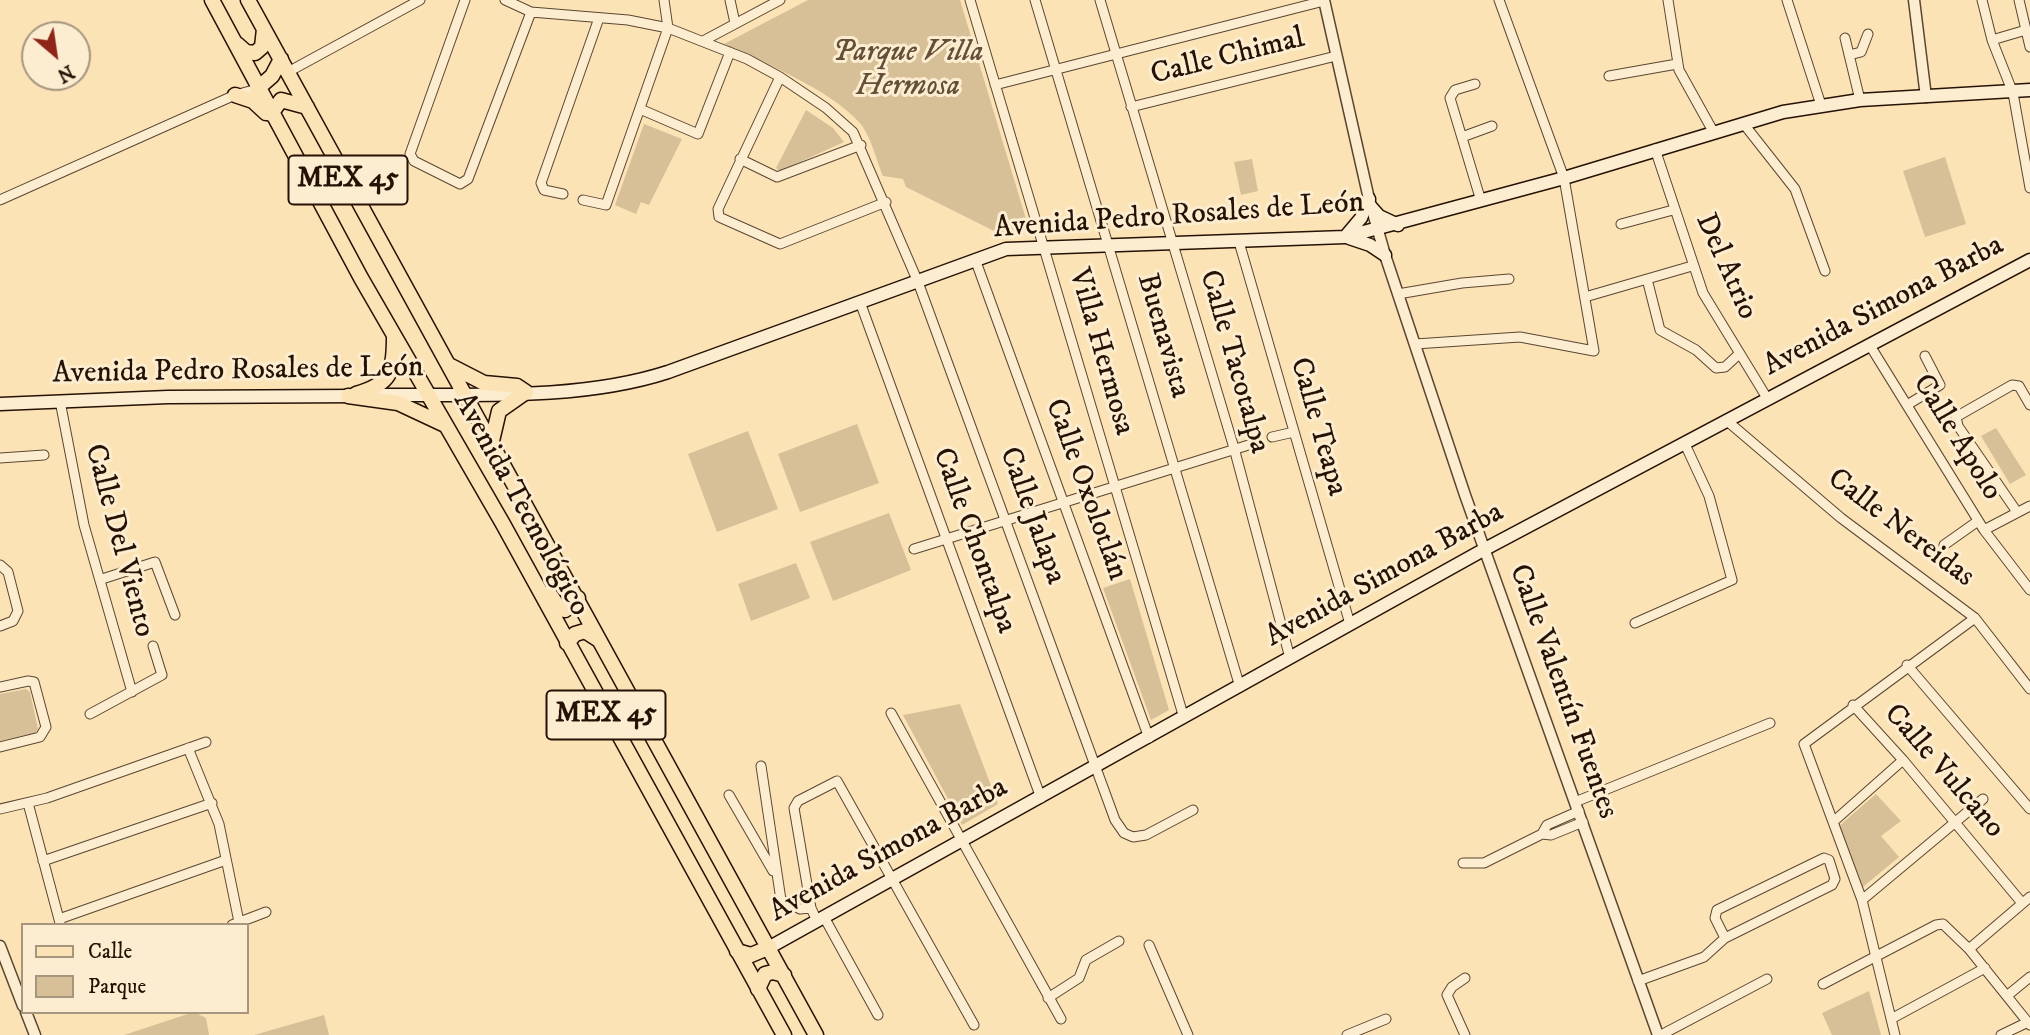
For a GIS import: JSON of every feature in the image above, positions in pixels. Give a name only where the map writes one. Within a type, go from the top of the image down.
[{"type":"main road","name":"Avenida Tecnológico","points":[[212,0],[273,118],[492,505],[784,1035]]},
{"type":"main road","name":"Avenida Tecnológico","points":[[248,0],[816,1035]]},
{"type":"main road","points":[[235,43],[246,52],[255,53],[262,47],[264,29]]},
{"type":"main road","points":[[257,89],[284,65]]},
{"type":"main road","name":"Avenida Pedro Rosales de León","points":[[0,404],[168,397],[526,392],[641,381],[1006,249],[1345,237],[1398,225],[1564,178],[1743,123],[1821,105],[1860,100],[2030,90]]},
{"type":"main road","points":[[235,95],[253,101],[273,118],[281,100],[307,107]]},
{"type":"main road","points":[[1345,237],[1370,203],[1379,216],[1398,225]]},
{"type":"main road","points":[[1345,237],[1359,239],[1385,256]]},
{"type":"main road","name":"Avenida Simona Barba","points":[[770,947],[1485,549],[2030,260]]},
{"type":"main road","points":[[348,396],[377,387],[388,377],[394,357],[394,336]]},
{"type":"main road","points":[[449,365],[484,383],[517,386],[526,392],[499,411],[492,441]]},
{"type":"main road","points":[[348,396],[398,403],[445,425]]},
{"type":"main road","points":[[492,505],[511,525],[554,603],[565,610],[578,598]]},
{"type":"main road","points":[[567,643],[575,634],[584,631],[603,643]]},
{"type":"main road","points":[[737,951],[751,954],[770,947],[789,969],[826,1035]]},
{"type":"main road","points":[[758,989],[765,974],[773,972],[784,975]]},
{"type":"street","points":[[284,65],[420,0]]},
{"type":"street","points":[[465,0],[410,154],[414,161],[460,184],[466,182],[531,12]]},
{"type":"street","name":"Calle Jalapa","points":[[505,0],[531,12],[668,28],[730,52],[780,78],[845,122],[861,145],[919,282],[1115,820],[1129,836],[1146,835],[1193,810]]},
{"type":"street","points":[[583,200],[606,205],[668,28],[664,0]]},
{"type":"street","points":[[730,0],[736,23]]},
{"type":"street","points":[[703,41],[780,0]]},
{"type":"street","name":"Villa Hermosa","points":[[970,0],[1184,718]]},
{"type":"street","name":"Buenavista","points":[[1035,0],[1240,687]]},
{"type":"street","name":"Calle Tacotalpa","points":[[1101,0],[1234,448],[1290,658]]},
{"type":"street","points":[[995,85],[1324,0]]},
{"type":"street","name":"Calle Valentín Fuentes","points":[[1324,0],[1370,203],[1385,256],[1485,549],[1660,1035]]},
{"type":"street","points":[[1415,344],[1520,337],[1594,351],[1564,178],[1499,0]]},
{"type":"street","points":[[1668,0],[1677,64],[1714,132]]},
{"type":"street","points":[[1787,0],[1821,105]]},
{"type":"street","points":[[1914,0],[1926,97]]},
{"type":"street","points":[[1982,0],[1992,40],[2013,93],[2030,188]]},
{"type":"street","points":[[2019,0],[2030,47]]},
{"type":"street","points":[[563,194],[544,190],[541,183],[599,18]]},
{"type":"street","points":[[1992,40],[2026,30]]},
{"type":"street","points":[[1849,55],[1862,50],[1868,34]]},
{"type":"street","points":[[1845,38],[1860,100]]},
{"type":"street","points":[[640,109],[698,134],[730,52]]},
{"type":"street","name":"Calle Chimal","points":[[1131,107],[1336,56]]},
{"type":"street","points":[[1609,76],[1677,64]]},
{"type":"street","points":[[780,78],[740,159],[718,215],[758,237],[780,244],[886,202]]},
{"type":"street","points":[[1475,84],[1455,90],[1451,96],[1481,201]]},
{"type":"street","points":[[0,200],[235,95],[257,89]]},
{"type":"street","points":[[1743,123],[1795,189],[1825,271]]},
{"type":"street","points":[[1462,137],[1492,126]]},
{"type":"street","points":[[740,159],[777,177],[861,145]]},
{"type":"street","name":"Del Atrio","points":[[1655,149],[1692,266],[1710,306],[1767,398]]},
{"type":"street","points":[[1621,224],[1673,210]]},
{"type":"street","name":"Calle Teapa","points":[[1239,242],[1350,624]]},
{"type":"street","name":"Calle Oxolotlán","points":[[975,259],[1149,738]]},
{"type":"street","points":[[1585,298],[1692,266]]},
{"type":"street","points":[[1398,294],[1462,283],[1509,279]]},
{"type":"street","points":[[1647,279],[1660,330],[1696,350],[1720,369],[1739,354]]},
{"type":"street","name":"Calle Chontalpa","points":[[860,302],[1041,798]]},
{"type":"street","name":"Calle Apolo","points":[[1869,344],[1978,521],[2030,590]]},
{"type":"street","points":[[1907,405],[1940,385],[1925,356]]},
{"type":"street","points":[[2017,512],[1958,426],[1956,417],[2012,384],[2019,386],[2030,404]]},
{"type":"street","name":"Calle Del Viento","points":[[60,401],[84,526],[102,579],[132,692]]},
{"type":"street","name":"Calle Nereidas","points":[[1726,420],[1841,518],[1975,618],[2030,689]]},
{"type":"street","points":[[1272,438],[1294,432]]},
{"type":"street","points":[[1635,623],[1732,580],[1709,496],[1684,442]]},
{"type":"street","points":[[914,549],[1255,443]]},
{"type":"street","points":[[0,458],[44,455]]},
{"type":"street","points":[[1984,530],[2030,506]]},
{"type":"street","points":[[1944,545],[1978,521]]},
{"type":"street","points":[[102,579],[152,561],[157,564],[175,615]]},
{"type":"street","points":[[0,565],[8,572],[18,611],[13,621],[0,626]]},
{"type":"street","points":[[1895,1035],[1861,900],[1804,744],[1907,665],[1975,618]]},
{"type":"street","points":[[89,714],[162,675],[153,646]]},
{"type":"street","points":[[1907,665],[2030,809]]},
{"type":"street","points":[[0,687],[34,682],[46,727],[40,737],[0,747]]},
{"type":"street","name":"Calle Vulcano","points":[[1853,705],[2026,900]]},
{"type":"street","points":[[891,713],[1061,1019]]},
{"type":"street","points":[[1463,863],[1484,863],[1542,834],[1551,835],[1579,812],[1770,723]]},
{"type":"street","points":[[0,809],[28,803],[206,742]]},
{"type":"street","points":[[188,748],[212,803],[226,860],[236,923],[266,912]]},
{"type":"street","points":[[1833,822],[1903,760]]},
{"type":"street","points":[[761,766],[776,876],[783,903],[811,908]]},
{"type":"street","points":[[878,1015],[811,908],[794,805],[837,780],[974,1026]]},
{"type":"street","points":[[729,795],[776,876]]},
{"type":"street","points":[[1861,900],[1983,799]]},
{"type":"street","points":[[28,803],[60,922],[226,860]]},
{"type":"street","points":[[43,861],[212,803]]},
{"type":"street","points":[[1639,981],[1704,957],[1725,938],[1832,885],[1835,879],[1829,860],[1825,857],[1717,910],[1714,916],[1725,938]]},
{"type":"street","points":[[1969,949],[2026,900]]},
{"type":"street","points":[[1823,984],[1936,925],[1943,924],[1969,949],[2029,1023],[2001,1035]]},
{"type":"street","points":[[1048,998],[1079,978],[1086,960],[1119,941]]},
{"type":"street","points":[[1149,945],[1188,1035]]},
{"type":"street","points":[[0,946],[4,968],[21,999]]},
{"type":"street","points":[[1891,1019],[1985,968]]},
{"type":"street","points":[[2008,995],[2030,977]]},
{"type":"street","points":[[1465,978],[1452,987],[1447,995],[1465,1035]]},
{"type":"street","points":[[1660,1035],[1767,979]]},
{"type":"street","points":[[27,1014],[35,1035]]},
{"type":"street","points":[[1347,1035],[1386,1019]]},
{"type":"green space","name":"Parque Villa Hermosa","points":[[808,0],[960,0],[1029,229],[998,233],[906,187],[903,179],[883,176],[867,134],[846,110],[814,88],[724,44]]},
{"type":"green space","points":[[806,110],[833,128],[844,142],[780,171],[776,168]]},
{"type":"green space","points":[[644,124],[682,139],[649,205],[641,202],[636,214],[615,205]]},
{"type":"green space","points":[[1945,157],[1966,224],[1925,237],[1903,171]]},
{"type":"green space","points":[[1252,159],[1258,191],[1241,195],[1234,162]]},
{"type":"green space","points":[[857,424],[879,483],[800,512],[778,454]]},
{"type":"green space","points":[[1996,428],[2026,475],[2010,484],[1981,436]]},
{"type":"green space","points":[[748,431],[778,509],[717,532],[688,454]]},
{"type":"green space","points":[[889,513],[911,570],[833,601],[810,542]]},
{"type":"green space","points":[[796,563],[810,598],[751,621],[738,584]]},
{"type":"green space","points":[[1130,579],[1169,710],[1151,720],[1103,588]]},
{"type":"green space","points":[[26,689],[30,692],[38,729],[35,733],[0,741],[0,694]]},
{"type":"green space","points":[[960,704],[998,804],[962,825],[903,715]]},
{"type":"green space","points":[[1876,794],[1901,821],[1881,836],[1899,857],[1863,887],[1839,826]]},
{"type":"green space","points":[[1869,991],[1881,1035],[1832,1035],[1822,1013]]},
{"type":"green space","points":[[188,1014],[198,1014],[206,1018],[209,1035],[124,1035]]},
{"type":"green space","points":[[324,1015],[329,1035],[254,1035]]}]
